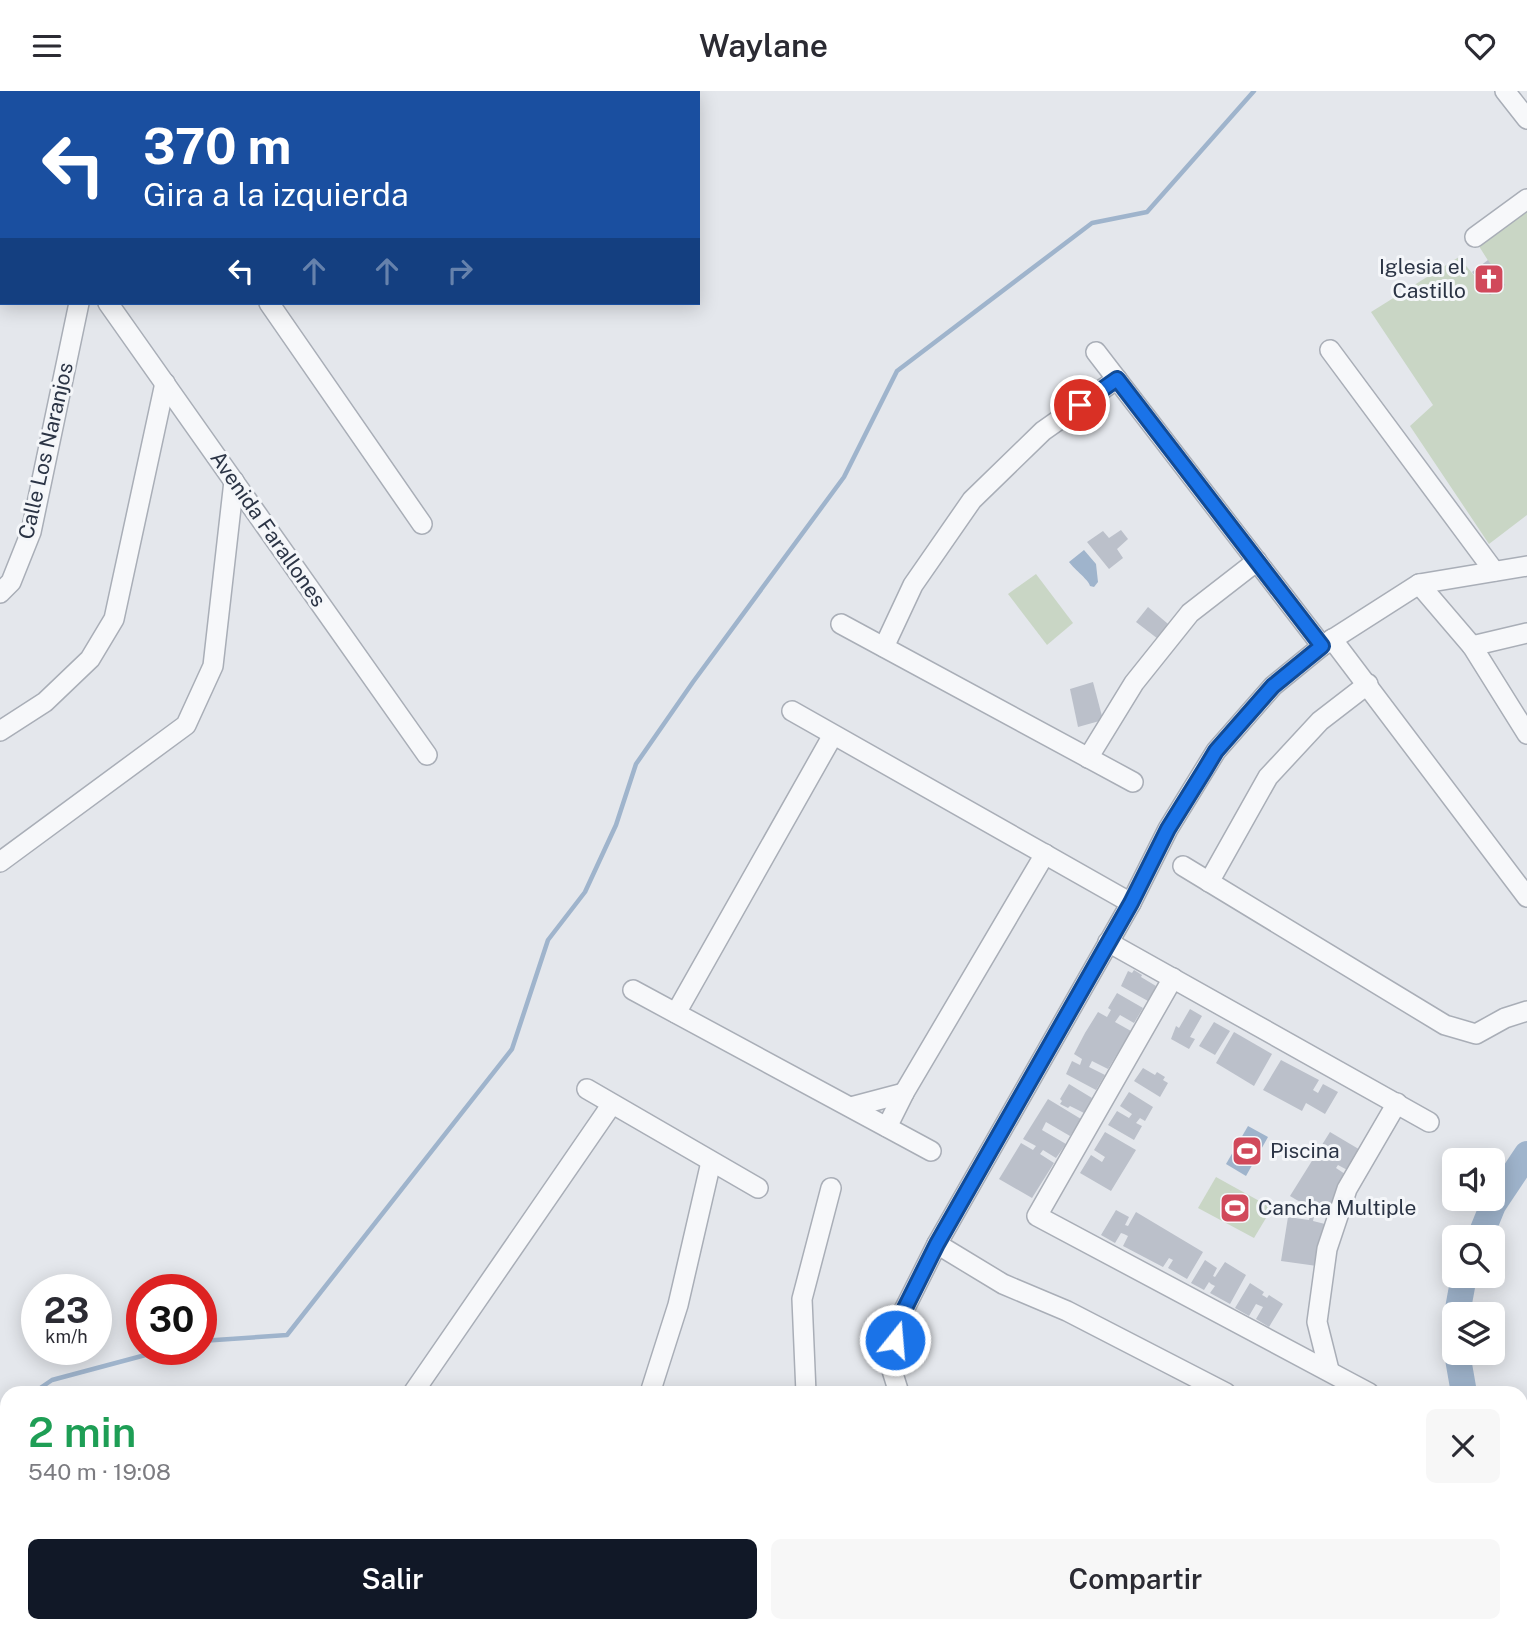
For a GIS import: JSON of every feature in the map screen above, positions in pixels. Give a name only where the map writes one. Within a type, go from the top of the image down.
[{"type":"street","points":[[1505,91],[1527,119]]},
{"type":"street","points":[[1475,237],[1527,199]]},
{"type":"street","name":"Calle Los Naranjos","points":[[0,593],[11,582],[31,531],[79,305]]},
{"type":"street","name":"Avenida Farallones","points":[[109,305],[428,755]]},
{"type":"street","points":[[270,305],[422,524]]},
{"type":"street","points":[[1330,350],[1494,571]]},
{"type":"street","points":[[1096,352],[1257,561],[1327,643],[1368,684],[1527,897]]},
{"type":"street","points":[[884,647],[914,585],[972,500],[1043,431],[1117,379]]},
{"type":"street","points":[[0,731],[45,702],[90,659],[114,619],[165,383]]},
{"type":"street","points":[[0,862],[186,725],[213,666],[234,481]]},
{"type":"street","points":[[1088,758],[1134,683],[1190,613],[1257,561]]},
{"type":"street","points":[[897,1386],[890,1364],[901,1316],[937,1244],[1131,903],[1168,829],[1216,751],[1273,686],[1327,643],[1419,585],[1527,566]]},
{"type":"street","points":[[1419,585],[1472,646],[1527,734]]},
{"type":"street","points":[[841,624],[1133,782]]},
{"type":"street","points":[[1472,646],[1527,633]]},
{"type":"street","points":[[1209,882],[1268,777],[1320,721],[1368,684]]},
{"type":"street","points":[[792,711],[1131,903]]},
{"type":"street","points":[[676,1013],[833,734]]},
{"type":"street","points":[[887,1127],[904,1093],[1045,855]]},
{"type":"street","points":[[1183,866],[1445,1025],[1476,1034],[1505,1018],[1527,1011]]},
{"type":"street","points":[[1108,942],[1429,1122]]},
{"type":"street","points":[[1173,978],[1037,1216],[1357,1386]]},
{"type":"street","points":[[633,990],[931,1151]]},
{"type":"street","points":[[587,1089],[758,1188]]},
{"type":"street","points":[[851,1107],[904,1093]]},
{"type":"street","points":[[1329,1370],[1317,1322],[1327,1249],[1347,1189],[1397,1103]]},
{"type":"street","points":[[418,1386],[612,1104]]},
{"type":"street","points":[[652,1386],[678,1305],[711,1162]]},
{"type":"street","points":[[806,1386],[802,1299],[831,1188]]},
{"type":"street","points":[[937,1244],[1003,1284],[1067,1311],[1212,1386]]},
{"type":"green space","points":[[1527,206],[1527,515],[1489,544],[1410,426],[1433,405],[1371,312],[1459,257],[1489,294],[1504,286],[1477,243]]},
{"type":"green space","points":[[1036,574],[1073,623],[1047,645],[1008,594]]},
{"type":"green space","name":"Cancha Multiple","points":[[1216,1177],[1272,1208],[1254,1238],[1198,1208]]},
{"type":"water","points":[[1084,550],[1096,564],[1098,582],[1094,587],[1090,586],[1069,562]]},
{"type":"water","name":"Piscina","points":[[1248,1126],[1268,1137],[1246,1176],[1226,1164]]},
{"type":"building","name":"Iglesia el Castillo","points":[[1488,260],[1505,285],[1490,295],[1472,272]]},
{"type":"building","points":[[1121,530],[1128,539],[1117,549],[1123,558],[1109,569],[1087,542],[1103,531],[1109,538]]},
{"type":"building","points":[[1148,607],[1174,629],[1162,642],[1136,622]]},
{"type":"building","points":[[1093,682],[1103,720],[1078,727],[1070,689]]},
{"type":"building","points":[[1134,970],[1156,986],[1148,1001],[1121,986],[1128,971],[1132,973]]},
{"type":"building","points":[[1117,993],[1143,1008],[1134,1023],[1120,1015],[1115,1022],[1131,1031],[1108,1069],[1092,1061],[1089,1067],[1105,1075],[1096,1090],[1066,1074],[1072,1061],[1080,1065],[1082,1059],[1074,1054],[1098,1012],[1107,1017],[1111,1010],[1108,1008]]},
{"type":"building","points":[[1190,1009],[1202,1016],[1190,1037],[1195,1039],[1189,1049],[1171,1039],[1176,1026],[1179,1028]]},
{"type":"building","points":[[1214,1022],[1230,1031],[1215,1055],[1199,1046]]},
{"type":"building","points":[[1234,1032],[1272,1054],[1254,1086],[1216,1063]]},
{"type":"building","points":[[1281,1060],[1319,1080],[1313,1090],[1318,1093],[1323,1084],[1338,1092],[1325,1114],[1306,1103],[1302,1111],[1263,1090]]},
{"type":"building","points":[[1143,1068],[1165,1077],[1163,1080],[1168,1083],[1160,1097],[1134,1081]]},
{"type":"building","points":[[1069,1084],[1092,1098],[1084,1113],[1060,1104]]},
{"type":"building","points":[[1129,1092],[1153,1107],[1145,1121],[1140,1118],[1136,1123],[1142,1126],[1134,1140],[1108,1125],[1117,1111],[1129,1118],[1132,1114],[1120,1106]]},
{"type":"building","points":[[1048,1099],[1081,1119],[1070,1136],[1046,1122],[1042,1130],[1066,1144],[1056,1158],[1043,1150],[1040,1154],[1054,1163],[1032,1198],[999,1179],[1021,1143],[1033,1150],[1036,1146],[1023,1139]]},
{"type":"building","points":[[1105,1132],[1136,1150],[1111,1191],[1080,1173],[1091,1155],[1102,1162],[1105,1157],[1094,1150]]},
{"type":"building","points":[[1330,1132],[1362,1151],[1351,1172],[1338,1165],[1336,1168],[1348,1176],[1325,1215],[1312,1208],[1309,1212],[1298,1206],[1300,1202],[1290,1196]]},
{"type":"building","points":[[1116,1210],[1129,1217],[1125,1225],[1128,1226],[1136,1212],[1203,1252],[1187,1279],[1168,1268],[1173,1260],[1169,1258],[1163,1267],[1123,1246],[1128,1236],[1121,1233],[1115,1243],[1101,1235]]},
{"type":"building","points":[[1310,1216],[1314,1217],[1313,1221],[1325,1224],[1317,1266],[1281,1261],[1288,1217],[1309,1220]]},
{"type":"building","points":[[1205,1260],[1217,1268],[1213,1276],[1215,1277],[1225,1262],[1246,1275],[1230,1304],[1210,1293],[1215,1286],[1209,1282],[1204,1290],[1191,1283]]},
{"type":"building","points":[[1250,1283],[1264,1292],[1262,1295],[1267,1298],[1269,1295],[1283,1304],[1269,1327],[1256,1319],[1263,1307],[1256,1304],[1249,1316],[1235,1308]]},
{"type":"waterway","points":[[217,1340],[287,1335],[512,1049],[548,940],[585,892],[616,825],[636,764],[844,477],[897,371],[1092,223],[1147,212],[1254,91]]},
{"type":"waterway","points":[[1485,1225],[1493,1205],[1527,1154]]},
{"type":"waterway","points":[[1459,1302],[1462,1288]]},
{"type":"waterway","points":[[43,1386],[52,1380],[126,1360]]},
{"type":"waterway","points":[[1459,1365],[1463,1386]]},
{"type":"place","name":"Iglesia el Castillo","points":[[1489,279]]},
{"type":"place","name":"Piscina","points":[[1247,1151]]},
{"type":"place","name":"Cancha Multiple","points":[[1235,1208]]},
{"type":"route","points":[[895,1340],[901,1316],[937,1244],[1131,903],[1168,829],[1216,751],[1273,686],[1322,646],[1117,379],[1080,405]]}]
